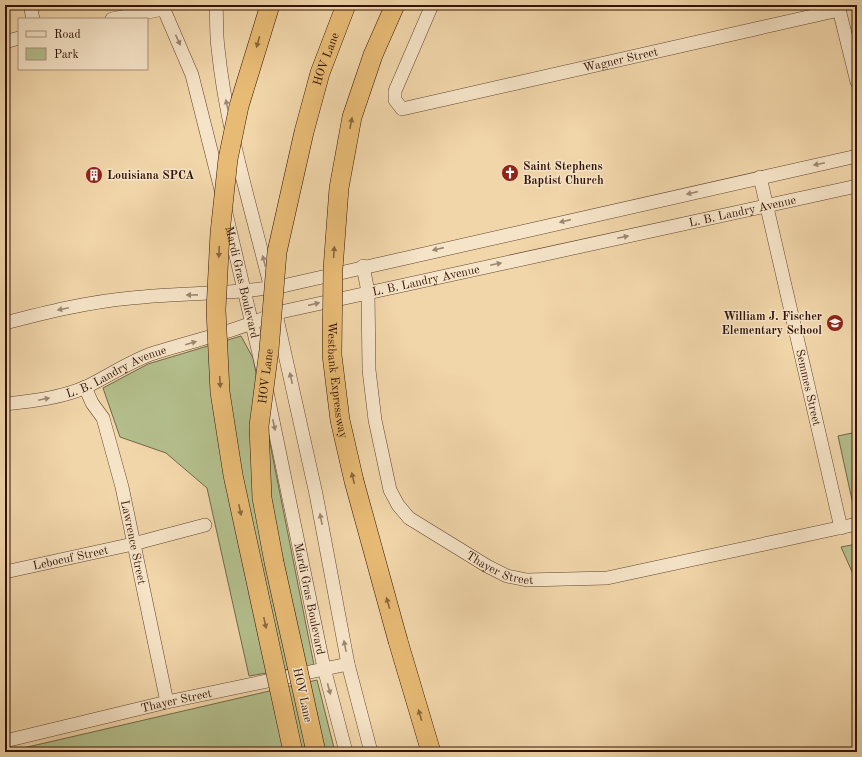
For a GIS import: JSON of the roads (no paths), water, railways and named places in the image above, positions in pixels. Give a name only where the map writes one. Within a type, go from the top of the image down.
[{"type":"highway","points":[[270,5],[239,106],[228,159],[220,233],[216,310],[220,392],[233,475],[293,752]]},
{"type":"highway","name":"HOV Lane","points":[[316,752],[274,562],[262,498],[259,426],[269,350],[277,252],[304,132],[316,88],[346,5]]},
{"type":"highway","name":"Westbank Expressway","points":[[395,5],[373,55],[352,117],[349,131],[338,196],[333,269],[332,355],[340,420],[354,481],[431,752]]},
{"type":"street","points":[[30,5],[33,18]]},
{"type":"street","name":"Mardi Gras Boulevard","points":[[216,5],[218,46],[224,92],[239,165],[271,288],[316,494],[348,664],[371,752]]},
{"type":"street","name":"Wagner Street","points":[[432,5],[395,91],[395,100],[402,109],[839,7]]},
{"type":"street","points":[[116,18],[162,7]]},
{"type":"street","name":"Mardi Gras Boulevard","points":[[162,7],[179,42],[192,75],[253,324],[324,668],[346,752]]},
{"type":"street","points":[[839,7],[857,82]]},
{"type":"street","points":[[5,42],[18,38]]},
{"type":"street","points":[[5,323],[94,303],[132,298],[271,288],[363,266],[857,156]]},
{"type":"street","name":"Semmes Street","points":[[760,177],[841,528]]},
{"type":"street","name":"L. B. Landry Avenue","points":[[5,404],[34,401],[85,387],[128,364],[153,353],[253,324],[276,313],[857,186]]},
{"type":"street","name":"Thayer Street","points":[[363,266],[368,292],[369,370],[375,420],[390,490],[398,505],[409,518],[487,566],[507,576],[535,580],[607,578],[857,524]]},
{"type":"street","name":"Lawrence Street","points":[[85,387],[92,403],[103,418],[122,487],[167,702]]},
{"type":"street","name":"Leboeuf Street","points":[[5,572],[133,544],[205,524]]},
{"type":"street","name":"Thayer Street","points":[[5,741],[167,702],[348,664]]},
{"type":"place","name":"Saint Stephens Baptist Church","points":[[510,173]]},
{"type":"place","name":"Louisiana SPCA","points":[[94,175]]},
{"type":"place","name":"William J. Fischer Elementary School","points":[[835,323]]}]
